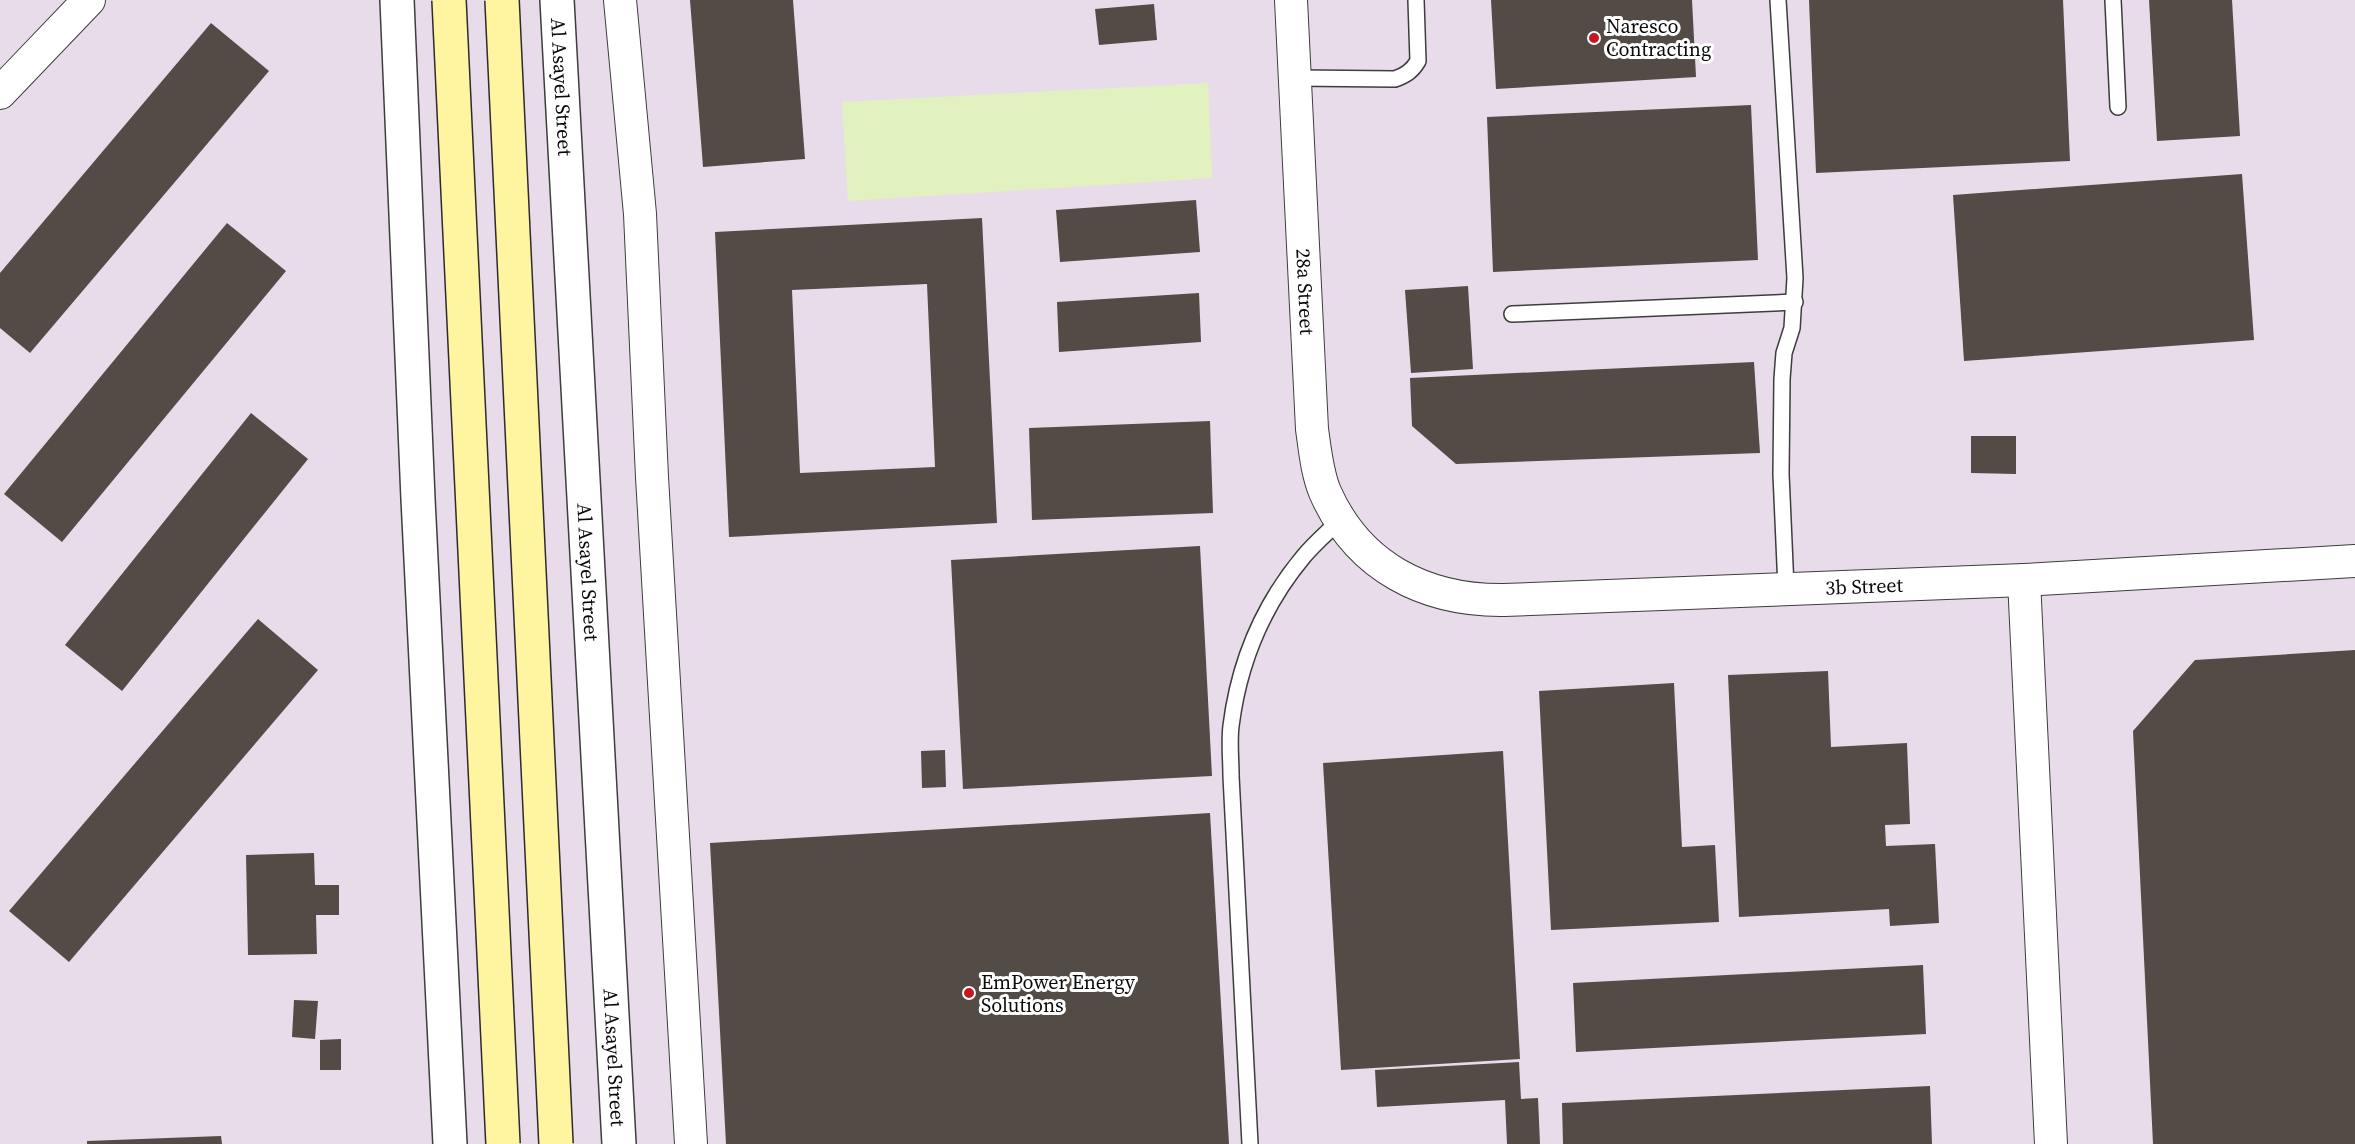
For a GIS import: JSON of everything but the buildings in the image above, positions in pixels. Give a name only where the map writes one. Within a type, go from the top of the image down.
[{"type":"main road","points":[[449,0],[503,1144]]},
{"type":"main road","points":[[502,0],[556,1144]]},
{"type":"street","points":[[0,93],[89,0]]},
{"type":"street","name":"Al Asayel Street","points":[[557,0],[620,1144]]},
{"type":"street","points":[[620,0],[640,214],[652,477],[691,1144]]},
{"type":"street","name":"28a Street","points":[[1291,0],[1312,429],[1316,461],[1325,491],[1340,520],[1358,544],[1380,564]]},
{"type":"street","points":[[394,2],[450,1144]]},
{"type":"street","name":"3b Street","points":[[1380,564],[1426,589],[1451,597],[1477,600],[2024,580],[2355,561]]},
{"type":"street","points":[[2024,580],[2051,1144]]},
{"type":"lane","points":[[1295,78],[1395,79],[1405,76],[1418,61],[1416,0]]},
{"type":"lane","points":[[1778,0],[1795,278],[1792,328],[1785,353],[1782,379],[1781,474],[1786,588]]},
{"type":"lane","points":[[2113,0],[2118,107]]},
{"type":"lane","points":[[1512,314],[1795,302]]},
{"type":"lane","points":[[1250,1144],[1231,776],[1231,728],[1239,680],[1254,635],[1276,592],[1305,554],[1340,520]]},
{"type":"shaded area","points":[[0,0],[2355,0],[2355,1144],[0,1144]]},
{"type":"green space","points":[[1208,83],[1212,178],[848,201],[842,102]]},
{"type":"place","name":"Naresco Contracting","points":[[1594,38]]},
{"type":"place","name":"EmPower Energy Solutions","points":[[969,993]]}]
